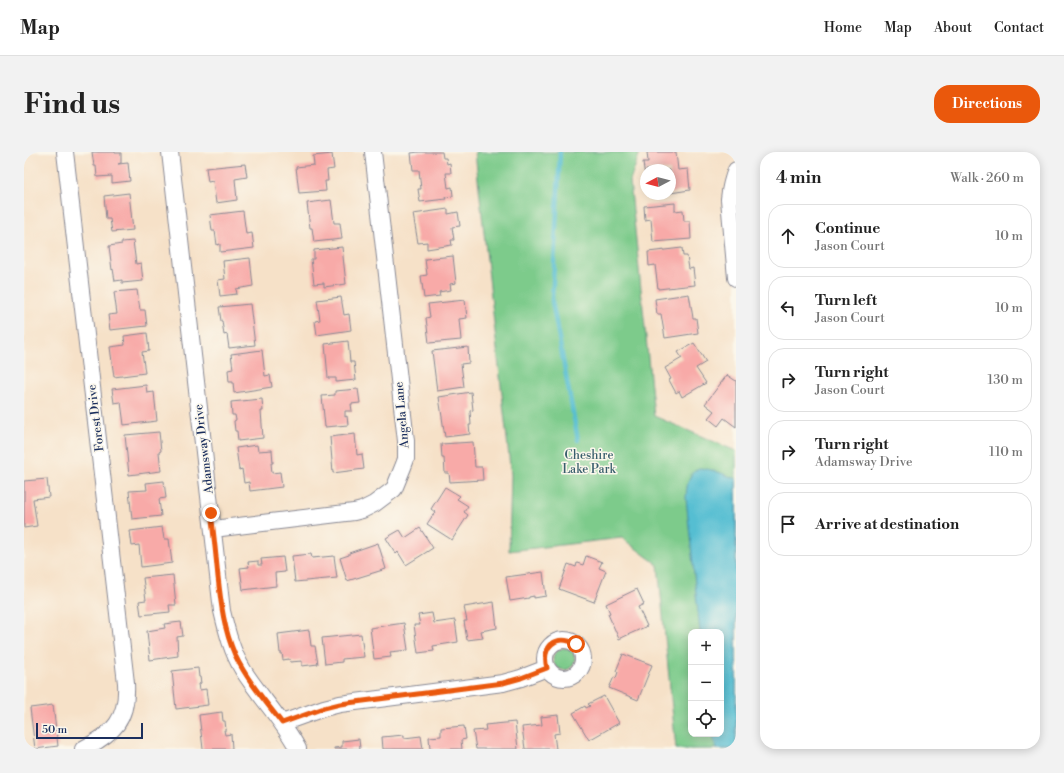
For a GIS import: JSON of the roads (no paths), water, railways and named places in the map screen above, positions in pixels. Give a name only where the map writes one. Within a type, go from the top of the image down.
[{"type":"street","name":"Forest Drive","points":[[65,152],[127,697],[124,711],[118,723],[108,734],[83,749]]},
{"type":"street","name":"Adamsway Drive","points":[[170,152],[222,611],[228,637],[242,668],[282,723],[298,749]]},
{"type":"street","name":"Angela Lane","points":[[213,528],[354,512],[374,504],[394,489],[403,467],[407,450],[373,152]]},
{"type":"street","points":[[736,170],[732,178],[729,199],[736,278]]},
{"type":"street","points":[[282,723],[340,704],[503,683],[547,668]]},
{"type":"water","points":[[699,468],[736,479],[736,749],[717,749],[713,737],[724,737],[724,629],[700,629],[686,498],[687,485],[690,477]]},
{"type":"waterway","points":[[560,152],[552,301],[578,440]]},
{"type":"park label","name":"Cheshire Lake Park","points":[[589,462]]}]
